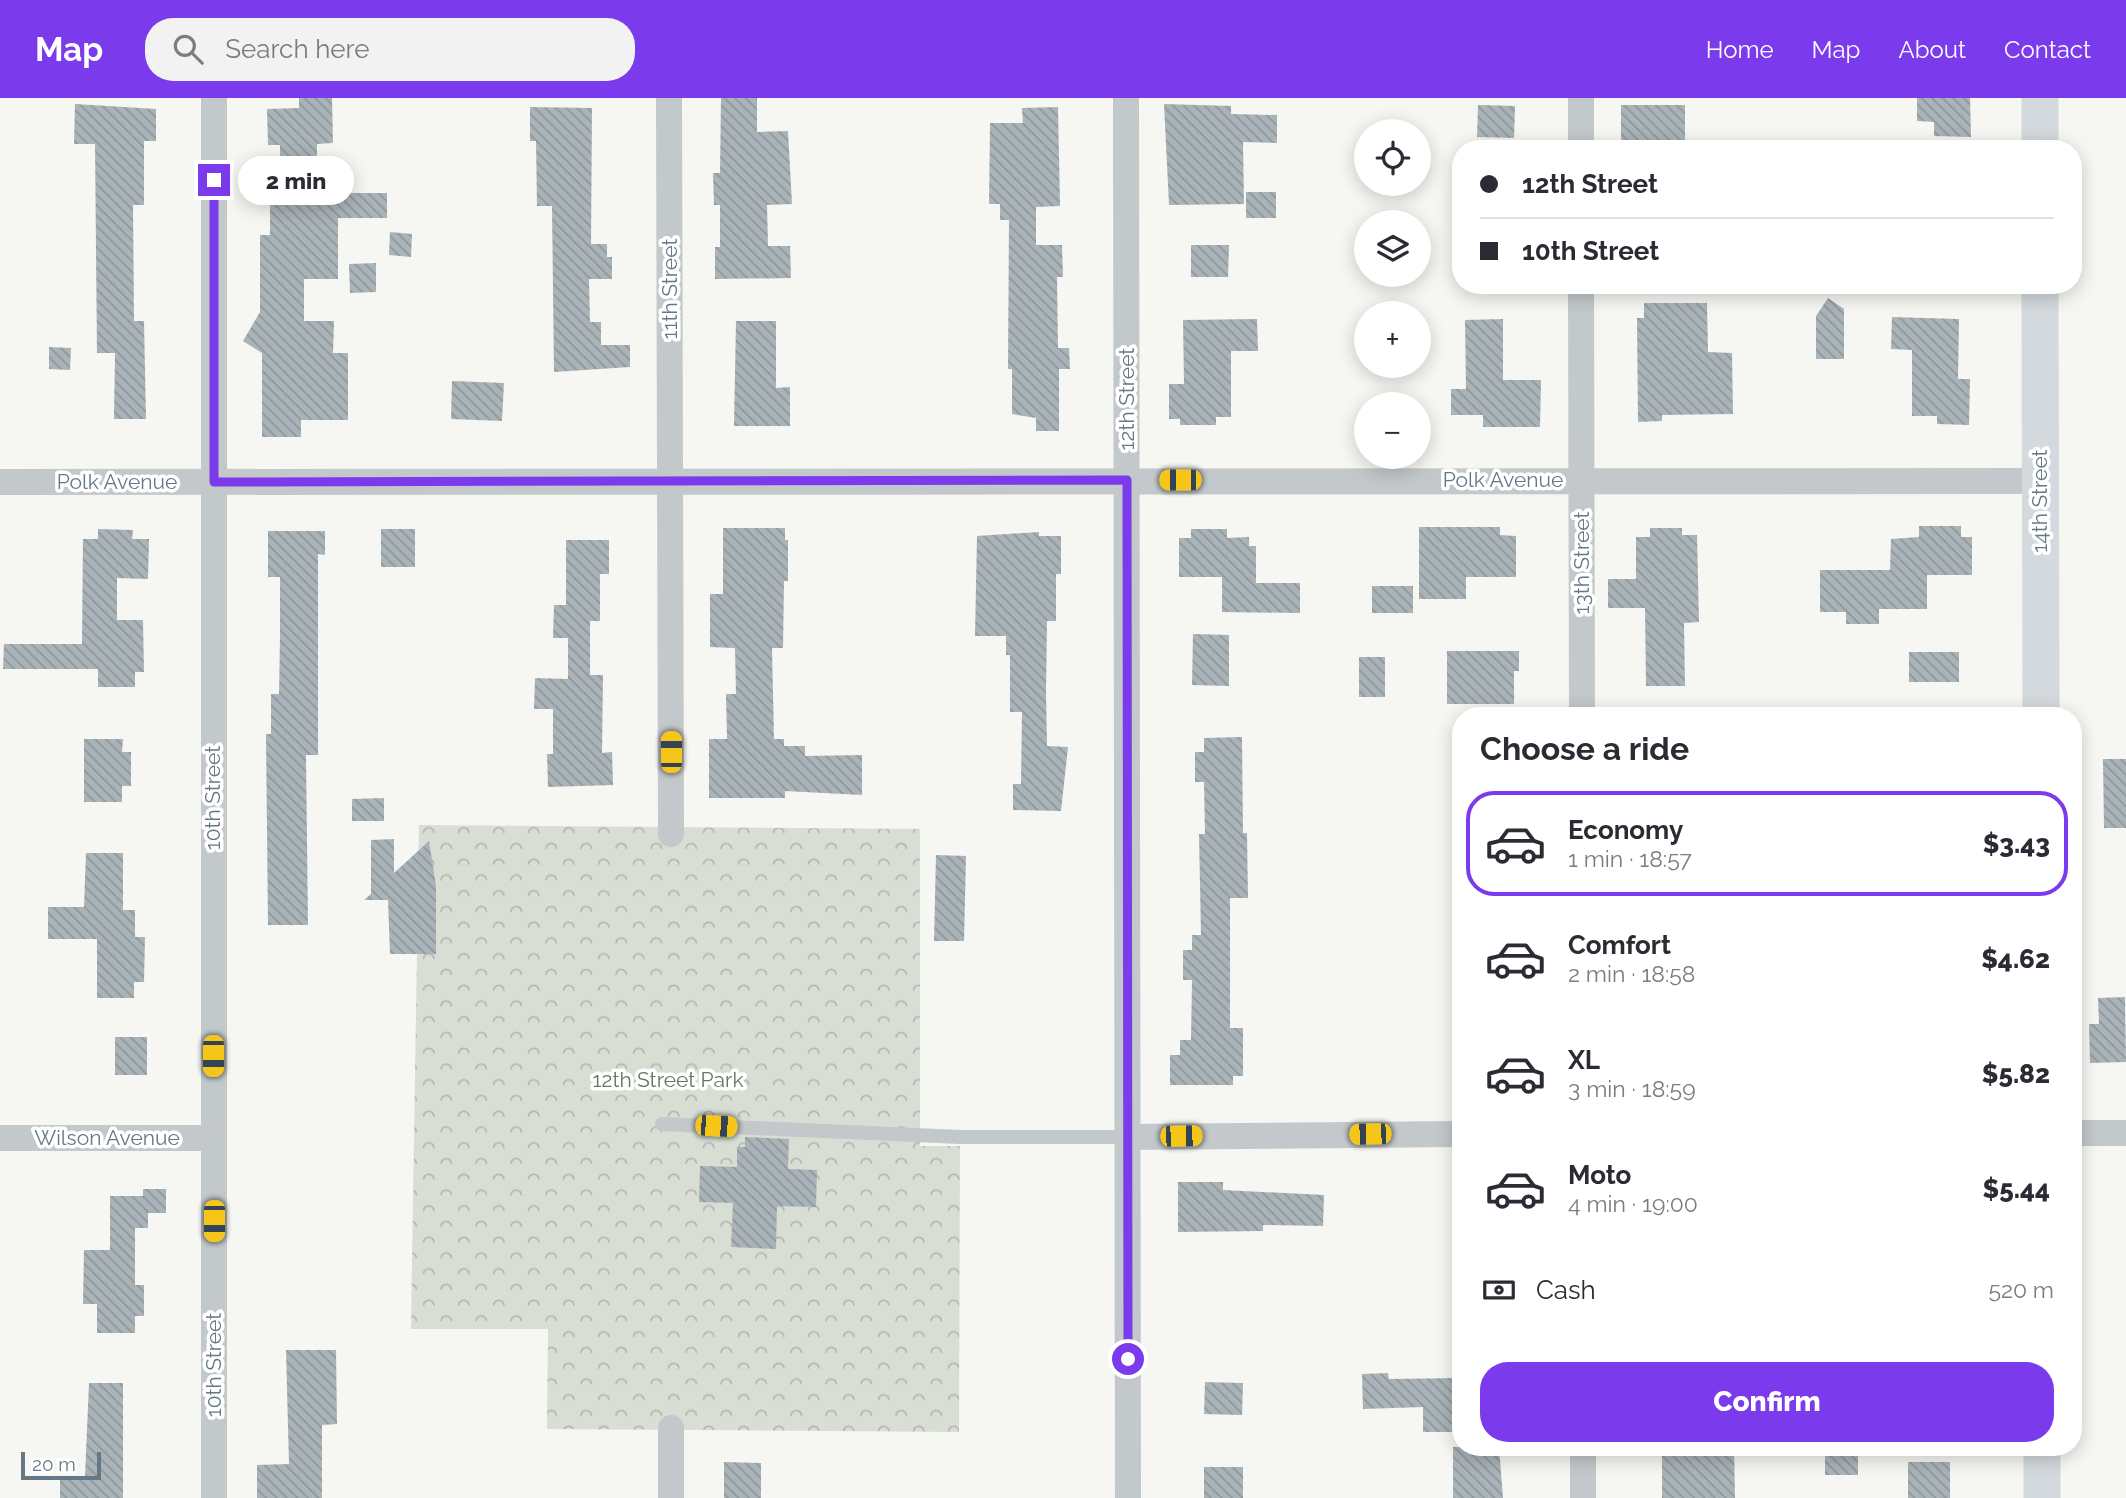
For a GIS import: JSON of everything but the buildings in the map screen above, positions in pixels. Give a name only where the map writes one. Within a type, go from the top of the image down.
[{"type":"street","name":"10th Street","points":[[214,98],[214,1498]]},
{"type":"street","name":"11th Street","points":[[669,98],[671,834]]},
{"type":"street","name":"12th Street","points":[[1126,98],[1128,1498]]},
{"type":"street","points":[[1581,98],[1581,140]]},
{"type":"street","points":[[2040,98],[2040,140]]},
{"type":"street","name":"13th Street","points":[[1581,294],[1583,707]]},
{"type":"street","name":"14th Street","points":[[2040,294],[2041,707]]},
{"type":"street","name":"Polk Avenue","points":[[0,482],[2040,481]]},
{"type":"street","points":[[2082,1133],[2126,1133]]},
{"type":"street","points":[[1128,1137],[1452,1134]]},
{"type":"street","name":"Wilson Avenue","points":[[0,1138],[213,1138]]},
{"type":"street","points":[[671,1428],[671,1498]]},
{"type":"street","points":[[1583,1456],[1583,1498]]},
{"type":"street","points":[[2042,1456],[2042,1498]]},
{"type":"lane","points":[[662,1124],[960,1137],[1128,1137]]},
{"type":"green space","name":"12th Street Park","points":[[419,825],[920,829],[920,1146],[960,1146],[959,1432],[547,1429],[548,1329],[411,1329]]},
{"type":"route","points":[[214,180],[214,482],[1127,480],[1128,1359]]}]
